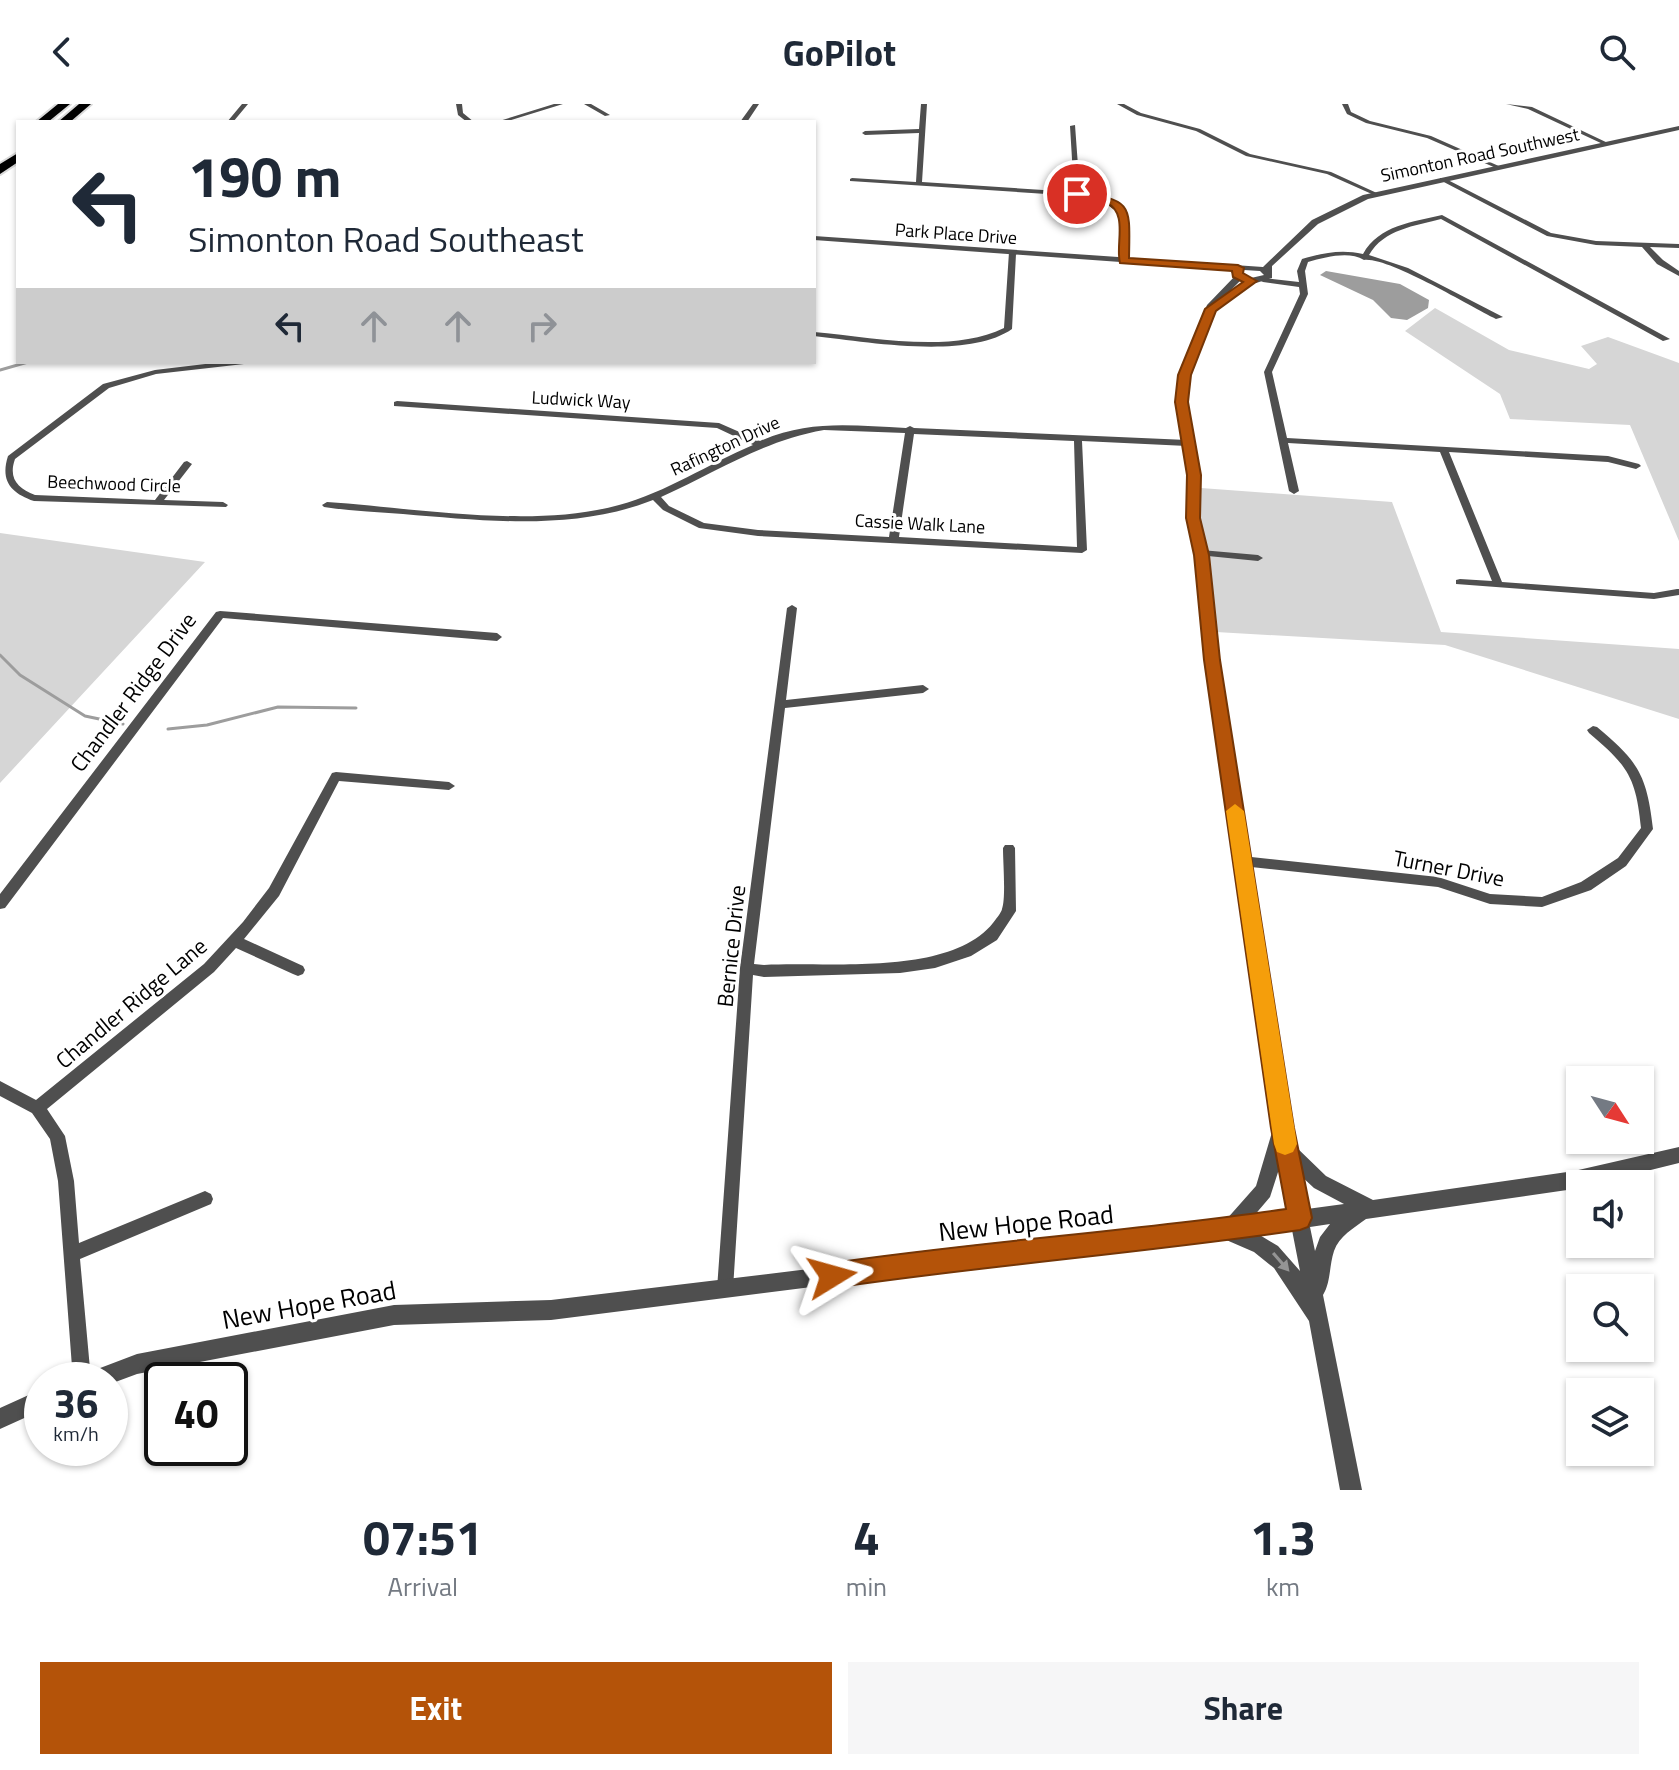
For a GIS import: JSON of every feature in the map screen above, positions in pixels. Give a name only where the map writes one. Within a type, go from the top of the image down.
[{"type":"highway","points":[[44,120],[65,104]]},
{"type":"highway","points":[[66,120],[86,104]]},
{"type":"highway","points":[[0,170],[16,158]]},
{"type":"street","points":[[232,120],[245,104]]},
{"type":"street","points":[[459,104],[460,114],[468,120]]},
{"type":"street","points":[[506,120],[560,104]]},
{"type":"street","points":[[587,104],[607,115]]},
{"type":"street","points":[[919,185],[924,104]]},
{"type":"street","points":[[1120,104],[1139,114],[1198,130],[1248,155],[1329,173],[1376,194]]},
{"type":"street","points":[[1345,104],[1349,113],[1368,122],[1429,137],[1498,167]]},
{"type":"street","points":[[1509,104],[1530,108],[1607,144]]},
{"type":"street","points":[[1073,126],[1077,194]]},
{"type":"street","name":"Simonton Road Southwest","points":[[1266,275],[1268,265],[1326,215],[1376,194],[1679,128]]},
{"type":"street","points":[[865,133],[920,131]]},
{"type":"street","points":[[1442,179],[1549,235],[1596,243],[1679,246]]},
{"type":"street","points":[[852,180],[1077,194],[1109,200],[1121,207],[1125,218],[1123,261]]},
{"type":"street","points":[[1364,258],[1372,242],[1388,232],[1442,217],[1666,339]]},
{"type":"street","name":"Simonton Road Southwest","points":[[1252,266],[1298,237]]},
{"type":"street","name":"Park Place Drive","points":[[816,238],[1192,266],[1238,273]]},
{"type":"street","points":[[1644,245],[1660,262],[1679,274]]},
{"type":"street","points":[[816,334],[962,344],[997,337],[1008,329],[1012,254]]},
{"type":"street","points":[[1294,491],[1268,372],[1304,294],[1301,265],[1310,258],[1332,254],[1412,270],[1499,317]]},
{"type":"street","points":[[1304,285],[1266,275],[1252,266],[1238,273],[1211,309],[1185,375],[1181,402],[1194,475],[1193,518],[1201,553],[1212,660],[1282,1128],[1351,1490]]},
{"type":"street","points":[[1238,273],[1252,281]]},
{"type":"street","points":[[1211,309],[1266,275]]},
{"type":"street","name":"Beechwood Circle","points":[[209,364],[156,367],[106,386],[11,458],[4,467],[5,478],[10,486],[34,498],[159,500],[223,505]]},
{"type":"street","name":"Ludwick Way","points":[[397,404],[719,426],[759,444]]},
{"type":"street","name":"Rafington Drive","points":[[327,505],[551,518],[618,508],[655,496],[759,444],[788,432],[810,428],[910,429],[1187,443]]},
{"type":"street","points":[[894,538],[910,429]]},
{"type":"street","name":"Cassie Walk Lane","points":[[655,496],[666,508],[702,526],[758,533],[1082,550],[1078,439]]},
{"type":"street","points":[[1282,440],[1608,459],[1636,466]]},
{"type":"street","points":[[1444,450],[1498,584]]},
{"type":"street","points":[[159,500],[187,464]]},
{"type":"street","points":[[1201,553],[1258,558]]},
{"type":"street","points":[[1460,582],[1654,596],[1677,592]]},
{"type":"street","name":"Bernice Drive","points":[[725,1289],[747,968],[792,608]]},
{"type":"street","name":"Chandler Ridge Drive","points":[[0,904],[220,614],[497,637]]},
{"type":"street","points":[[780,705],[923,689]]},
{"type":"street","name":"Turner Drive","points":[[1242,861],[1438,882],[1490,899],[1542,902],[1586,886],[1622,862],[1647,829],[1644,791],[1628,759],[1593,730]]},
{"type":"street","name":"Chandler Ridge Lane","points":[[37,1108],[209,968],[235,941],[274,892],[336,776],[449,786]]},
{"type":"street","points":[[747,968],[764,971],[901,967],[963,954],[993,936],[1009,911],[1009,848]]},
{"type":"street","points":[[235,941],[298,970]]},
{"type":"street","points":[[0,1088],[37,1108],[57,1136],[66,1181],[81,1362]]},
{"type":"street","points":[[1282,1128],[1264,1191],[1227,1228],[1255,1240],[1283,1260],[1319,1320]]},
{"type":"street","points":[[1286,1150],[1320,1182],[1368,1210],[1337,1228],[1328,1238],[1316,1300]]},
{"type":"street","name":"New Hope Road","points":[[128,1367],[394,1315],[551,1310],[961,1256],[1227,1228],[1574,1180],[1679,1155]]},
{"type":"street","points":[[72,1254],[205,1199]]},
{"type":"street","points":[[0,1419],[24,1408]]},
{"type":"shaded area","points":[[1326,271],[1400,284],[1429,300],[1428,308],[1407,320],[1391,318],[1373,300],[1320,275]]},
{"type":"shaded area","points":[[1435,308],[1509,350],[1589,369],[1597,364],[1581,346],[1608,337],[1679,363],[1679,541],[1630,425],[1510,419],[1500,394],[1405,331]]},
{"type":"shaded area","points":[[1201,488],[1392,502],[1441,632],[1679,649],[1679,719],[1445,645],[1216,632],[1199,512]]},
{"type":"shaded area","points":[[0,533],[205,562],[0,783]]},
{"type":"waterway","points":[[0,370],[21,364]]},
{"type":"waterway","points":[[0,655],[20,675],[85,716],[123,724]]},
{"type":"waterway","points":[[168,729],[207,725],[278,707],[356,708]]},
{"type":"slow traffic","points":[[1235,811],[1285,1144]]},
{"type":"route","points":[[832,1276],[961,1256],[1197,1234],[1300,1218],[1282,1128],[1272,1044],[1212,660],[1201,555],[1193,518],[1194,475],[1181,402],[1185,375],[1211,309],[1243,284],[1252,281],[1237,275],[1235,272],[1238,268],[1123,261],[1125,218],[1121,207],[1109,200],[1077,194]]}]
